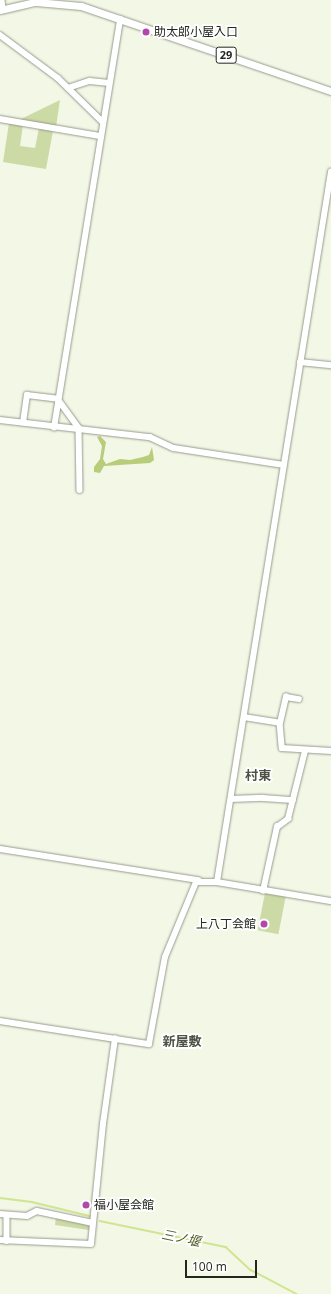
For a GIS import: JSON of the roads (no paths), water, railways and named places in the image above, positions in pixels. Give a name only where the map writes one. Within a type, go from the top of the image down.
[{"type":"main road","name":"29","points":[[2,9],[36,2],[66,2],[331,91]]},
{"type":"street","points":[[2,0],[2,9]]},
{"type":"street","points":[[54,428],[108,83],[120,19]]},
{"type":"street","points":[[0,35],[68,88],[103,122]]},
{"type":"street","points":[[68,88],[90,81],[108,83]]},
{"type":"street","points":[[0,119],[100,136]]},
{"type":"street","points":[[217,882],[331,172]]},
{"type":"street","points":[[300,362],[331,365]]},
{"type":"street","points":[[24,423],[27,395],[58,399],[79,431],[80,490]]},
{"type":"street","points":[[0,420],[79,431],[150,437],[174,448],[284,465]]},
{"type":"street","points":[[299,699],[286,697],[280,723],[282,748],[305,751],[331,751]]},
{"type":"street","points":[[244,717],[280,723]]},
{"type":"street","points":[[263,891],[277,827],[288,819],[305,751]]},
{"type":"street","points":[[231,799],[263,798],[293,800]]},
{"type":"street","points":[[0,849],[217,882],[331,902]]},
{"type":"street","points":[[0,1021],[149,1044],[165,957],[196,882],[199,880]]},
{"type":"street","points":[[0,1240],[91,1244],[103,1124],[115,1039]]},
{"type":"street","points":[[0,1214],[7,1216],[27,1216],[38,1211],[93,1223]]},
{"type":"street","points":[[7,1216],[7,1241]]},
{"type":"waterway","name":"三ノ堰","points":[[0,1198],[32,1202],[90,1216]]},
{"type":"waterway","name":"三ノ堰","points":[[100,1221],[226,1247],[251,1270],[297,1294]]},
{"type":"place","name":"助太郎小屋入口","points":[[146,32]]},
{"type":"place","name":"上八丁会館","points":[[264,924]]},
{"type":"place","name":"福小屋会館","points":[[86,1205]]},
{"type":"district","name":"村東","points":[[258,775]]},
{"type":"district","name":"新屋敷","points":[[182,1041]]}]
